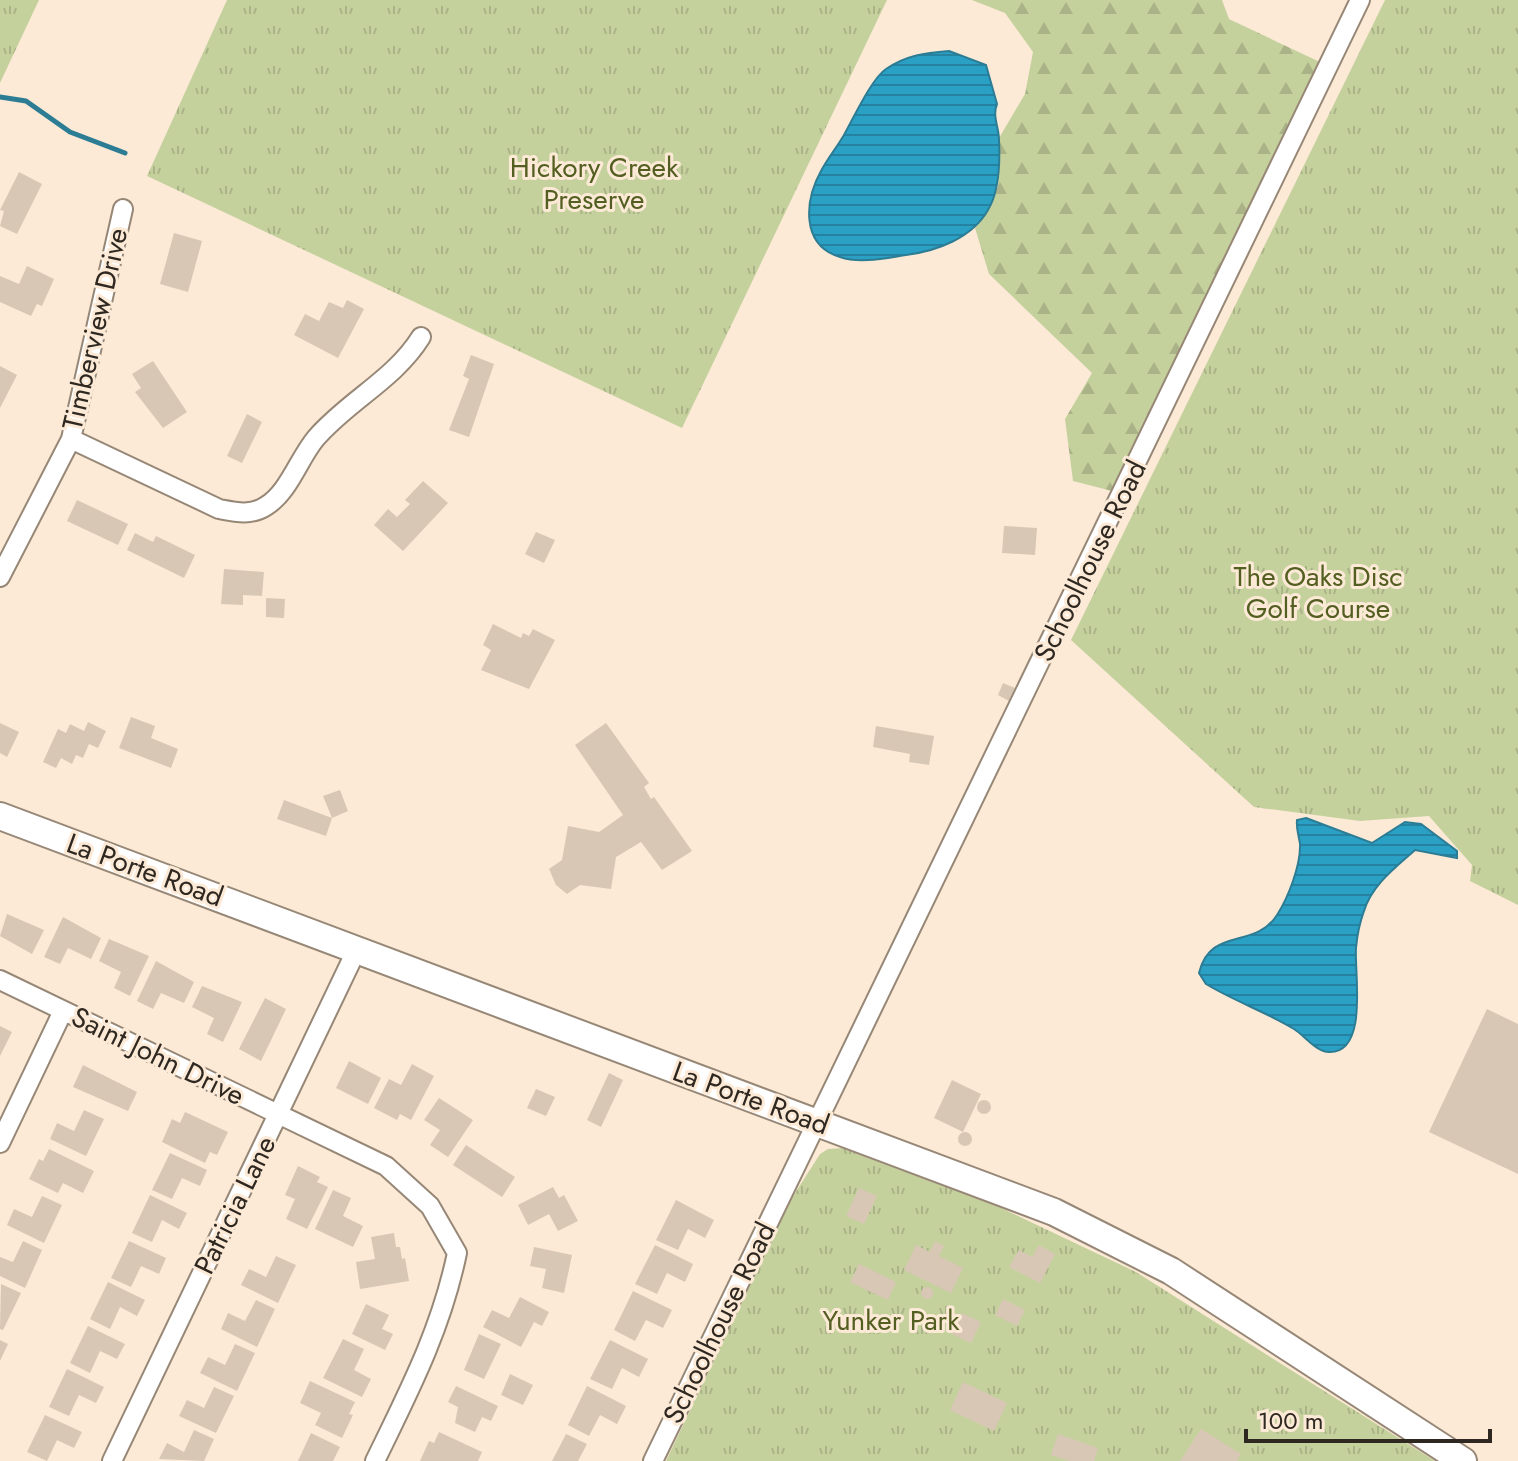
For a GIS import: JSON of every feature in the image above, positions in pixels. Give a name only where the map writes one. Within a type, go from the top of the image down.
[{"type":"street","name":"Schoolhouse Road","points":[[653,1461],[1360,0]]},
{"type":"street","name":"Timberview Drive","points":[[0,577],[71,439],[123,209]]},
{"type":"street","points":[[71,439],[219,509],[237,513],[263,509],[275,500],[313,441],[332,420],[395,372],[421,337]]},
{"type":"street","name":"La Porte Road","points":[[0,816],[1054,1212],[1171,1271],[1463,1461]]},
{"type":"street","name":"Patricia Lane","points":[[112,1461],[357,949]]},
{"type":"street","name":"Saint John Drive","points":[[0,980],[386,1166],[430,1206],[457,1253],[437,1332],[375,1461]]},
{"type":"street","points":[[0,1143],[63,1011]]},
{"type":"green space","points":[[0,0],[39,0],[0,83]]},
{"type":"green space","name":"Hickory Creek Preserve","points":[[227,0],[887,0],[682,428],[147,176]]},
{"type":"green space","points":[[972,0],[1222,0],[1229,19],[1322,63],[1112,491],[1073,481],[1065,419],[1092,373],[989,274],[975,228],[989,210],[998,186],[999,138],[1025,94],[1033,52],[1005,13]]},
{"type":"green space","name":"The Oaks Disc Golf Course","points":[[1385,0],[1518,0],[1518,905],[1470,881],[1472,865],[1429,816],[1360,821],[1254,807],[1071,640]]},
{"type":"green space","name":"Yunker Park","points":[[842,1148],[999,1207],[1136,1272],[1435,1461],[666,1461],[788,1204],[820,1154],[828,1149]]},
{"type":"water","points":[[949,51],[986,65],[997,104],[999,167],[997,185],[988,210],[973,228],[953,242],[930,250],[864,260],[848,259],[827,251],[812,232],[809,208],[812,195],[821,171],[869,90],[886,69],[901,61]]},
{"type":"water","points":[[1306,818],[1372,843],[1405,822],[1421,824],[1457,851],[1457,858],[1415,850],[1373,893],[1356,943],[1355,1025],[1350,1039],[1342,1048],[1330,1052],[1316,1047],[1283,1023],[1206,984],[1199,973],[1213,949],[1257,932],[1268,926],[1277,915],[1298,862],[1300,844],[1297,820]]},
{"type":"building","points":[[19,172],[42,184],[17,234],[0,226],[4,211],[0,210]]},
{"type":"building","points":[[174,233],[202,241],[188,292],[160,284]]},
{"type":"building","points":[[27,266],[54,279],[42,306],[37,304],[31,316],[0,302],[0,276],[19,284]]},
{"type":"building","points":[[347,300],[364,309],[338,358],[294,335],[305,314],[319,321],[329,302],[343,308]]},
{"type":"building","points":[[471,355],[494,364],[469,437],[449,430],[469,379],[463,376]]},
{"type":"building","points":[[153,361],[187,412],[163,428],[135,392],[141,388],[132,374]]},
{"type":"building","points":[[0,366],[17,375],[0,408]]},
{"type":"building","points":[[247,414],[262,422],[242,463],[227,456]]},
{"type":"building","points":[[423,481],[448,503],[403,551],[374,525],[388,509],[397,517],[410,504],[405,500]]},
{"type":"building","points":[[77,500],[128,524],[118,545],[67,521]]},
{"type":"building","points":[[1004,526],[1037,528],[1035,555],[1002,553]]},
{"type":"building","points":[[536,532],[555,540],[544,563],[525,554]]},
{"type":"building","points":[[135,533],[153,542],[156,536],[195,555],[184,578],[127,550]]},
{"type":"building","points":[[224,569],[264,572],[262,596],[243,595],[243,605],[221,604]]},
{"type":"building","points":[[266,598],[285,599],[284,618],[266,617]]},
{"type":"building","points":[[493,624],[521,638],[523,633],[529,636],[533,629],[555,640],[529,689],[481,670],[491,650],[483,645]]},
{"type":"building","points":[[1003,683],[1015,688],[1009,701],[998,695]]},
{"type":"building","points":[[131,717],[155,726],[151,738],[178,749],[171,768],[119,748]]},
{"type":"building","points":[[88,722],[106,731],[98,748],[89,744],[83,758],[76,755],[72,764],[61,758],[56,768],[43,762],[58,729],[66,733],[70,724],[84,731]]},
{"type":"building","points":[[0,723],[19,732],[7,757],[0,753]]},
{"type":"building","points":[[606,723],[649,783],[644,787],[651,799],[654,797],[692,851],[662,870],[641,842],[616,857],[611,889],[580,885],[567,894],[556,885],[549,869],[562,860],[568,826],[599,832],[623,815],[575,745]]},
{"type":"building","points":[[876,726],[934,736],[929,765],[909,762],[910,754],[873,747]]},
{"type":"building","points":[[340,790],[348,811],[332,818],[323,796]]},
{"type":"building","points":[[284,800],[332,818],[326,836],[277,819]]},
{"type":"building","points":[[7,914],[44,930],[32,954],[0,936]]},
{"type":"building","points":[[63,917],[101,938],[91,959],[68,948],[60,964],[44,957]]},
{"type":"building","points":[[109,939],[149,956],[130,996],[114,988],[121,972],[99,961]]},
{"type":"building","points":[[156,961],[194,982],[184,1003],[161,993],[153,1009],[137,1001]]},
{"type":"building","points":[[202,986],[242,1002],[223,1042],[207,1034],[214,1018],[192,1007]]},
{"type":"building","points":[[265,998],[286,1009],[261,1061],[239,1049]]},
{"type":"building","points":[[1487,1009],[1518,1024],[1518,1174],[1429,1132]]},
{"type":"building","points":[[0,1026],[12,1032],[0,1056]]},
{"type":"building","points":[[349,1061],[381,1078],[368,1104],[336,1088]]},
{"type":"building","points":[[412,1064],[434,1076],[411,1120],[400,1114],[397,1120],[374,1108],[389,1079],[401,1085]]},
{"type":"building","points":[[83,1065],[137,1092],[128,1111],[73,1087]]},
{"type":"building","points":[[609,1073],[623,1080],[601,1127],[587,1120]]},
{"type":"building","points":[[952,1080],[981,1094],[963,1132],[934,1118]]},
{"type":"building","points":[[536,1089],[555,1097],[546,1116],[527,1108]]},
{"type":"building","points":[[439,1098],[473,1120],[448,1157],[430,1145],[440,1130],[424,1120]]},
{"type":"building","points":[[984,1100],[991,1107],[984,1114],[977,1107]]},
{"type":"building","points":[[84,1110],[104,1119],[86,1156],[50,1139],[57,1123],[74,1131]]},
{"type":"building","points":[[185,1112],[228,1132],[217,1155],[210,1152],[205,1163],[162,1142],[172,1119],[180,1123]]},
{"type":"building","points":[[965,1132],[972,1139],[965,1146],[958,1139]]},
{"type":"building","points":[[466,1145],[515,1177],[502,1197],[453,1165]]},
{"type":"building","points":[[49,1149],[94,1171],[83,1193],[63,1183],[58,1193],[29,1179],[39,1159],[43,1161]]},
{"type":"building","points":[[170,1153],[207,1170],[200,1186],[182,1178],[172,1199],[152,1190]]},
{"type":"building","points":[[298,1166],[320,1177],[317,1182],[328,1187],[307,1229],[286,1219],[295,1199],[285,1195]]},
{"type":"building","points":[[553,1187],[559,1198],[564,1195],[578,1221],[558,1231],[549,1214],[528,1225],[518,1205]]},
{"type":"building","points":[[859,1188],[877,1196],[864,1224],[846,1216]]},
{"type":"building","points":[[333,1190],[351,1198],[343,1216],[363,1226],[353,1247],[315,1229]]},
{"type":"building","points":[[150,1195],[187,1213],[179,1229],[162,1220],[152,1242],[132,1233]]},
{"type":"building","points":[[42,1196],[62,1205],[44,1243],[7,1225],[14,1209],[32,1217]]},
{"type":"building","points":[[676,1200],[714,1220],[705,1238],[688,1229],[678,1250],[656,1240]]},
{"type":"building","points":[[394,1233],[396,1247],[400,1247],[402,1259],[405,1258],[409,1281],[360,1289],[356,1262],[375,1259],[371,1237]]},
{"type":"building","points":[[23,1241],[42,1250],[25,1288],[0,1276],[0,1257],[13,1262]]},
{"type":"building","points":[[129,1241],[166,1258],[159,1274],[141,1266],[131,1287],[111,1278]]},
{"type":"building","points":[[935,1241],[944,1246],[939,1256],[963,1268],[951,1293],[904,1270],[916,1245],[930,1252]]},
{"type":"building","points":[[655,1245],[693,1264],[685,1282],[667,1273],[657,1294],[635,1284]]},
{"type":"building","points":[[1039,1245],[1055,1254],[1040,1283],[1009,1267],[1019,1250],[1032,1257]]},
{"type":"building","points":[[534,1247],[572,1255],[564,1293],[542,1288],[546,1269],[530,1266]]},
{"type":"building","points":[[276,1256],[296,1265],[278,1303],[241,1285],[249,1269],[266,1277]]},
{"type":"building","points":[[859,1264],[896,1282],[888,1300],[850,1282]]},
{"type":"building","points":[[108,1282],[145,1300],[137,1316],[120,1307],[110,1329],[90,1319]]},
{"type":"building","points":[[1,1284],[21,1293],[3,1330],[0,1329]]},
{"type":"building","points":[[927,1287],[933,1293],[927,1299],[921,1293]]},
{"type":"building","points":[[633,1291],[672,1310],[663,1328],[646,1320],[635,1341],[614,1330]]},
{"type":"building","points":[[520,1297],[549,1312],[542,1326],[534,1322],[521,1347],[483,1327],[492,1310],[509,1318]]},
{"type":"building","points":[[1003,1299],[1025,1310],[1017,1326],[995,1315]]},
{"type":"building","points":[[256,1300],[275,1309],[257,1347],[221,1329],[228,1313],[245,1321]]},
{"type":"building","points":[[366,1304],[389,1315],[382,1329],[393,1334],[385,1350],[352,1334]]},
{"type":"building","points":[[962,1313],[981,1322],[971,1343],[952,1334]]},
{"type":"building","points":[[88,1326],[125,1344],[117,1359],[100,1351],[90,1373],[70,1363]]},
{"type":"building","points":[[479,1334],[501,1344],[484,1379],[464,1370]]},
{"type":"building","points":[[343,1339],[364,1349],[354,1370],[371,1379],[362,1397],[323,1378]]},
{"type":"building","points":[[0,1340],[8,1344],[0,1361]]},
{"type":"building","points":[[610,1340],[648,1359],[639,1377],[622,1368],[612,1389],[590,1379]]},
{"type":"building","points":[[235,1344],[255,1353],[237,1391],[200,1373],[208,1357],[225,1365]]},
{"type":"building","points":[[67,1369],[104,1387],[96,1403],[79,1395],[69,1416],[49,1407]]},
{"type":"building","points":[[510,1374],[533,1385],[523,1405],[501,1395]]},
{"type":"building","points":[[310,1381],[355,1402],[349,1414],[353,1415],[342,1438],[315,1425],[321,1413],[300,1403]]},
{"type":"building","points":[[963,1382],[1007,1403],[994,1431],[950,1410]]},
{"type":"building","points":[[456,1386],[498,1406],[491,1421],[482,1417],[475,1432],[455,1423],[458,1407],[448,1402]]},
{"type":"building","points":[[587,1386],[626,1406],[617,1424],[600,1415],[589,1436],[568,1425]]},
{"type":"building","points":[[214,1387],[234,1396],[216,1433],[179,1416],[187,1400],[204,1408]]},
{"type":"building","points":[[45,1415],[82,1432],[74,1448],[57,1440],[47,1461],[27,1452]]},
{"type":"building","points":[[1201,1429],[1241,1454],[1237,1461],[1180,1461]]},
{"type":"building","points":[[194,1430],[214,1439],[204,1461],[159,1459],[167,1443],[184,1452]]},
{"type":"building","points":[[439,1432],[482,1452],[478,1461],[420,1461],[429,1441],[434,1443]]},
{"type":"building","points":[[311,1433],[340,1447],[333,1461],[298,1461]]},
{"type":"building","points":[[566,1434],[587,1444],[578,1461],[552,1461]]},
{"type":"building","points":[[1058,1434],[1098,1448],[1094,1461],[1070,1461],[1051,1455]]},
{"type":"waterway","points":[[0,97],[26,101],[70,132],[125,153]]}]
